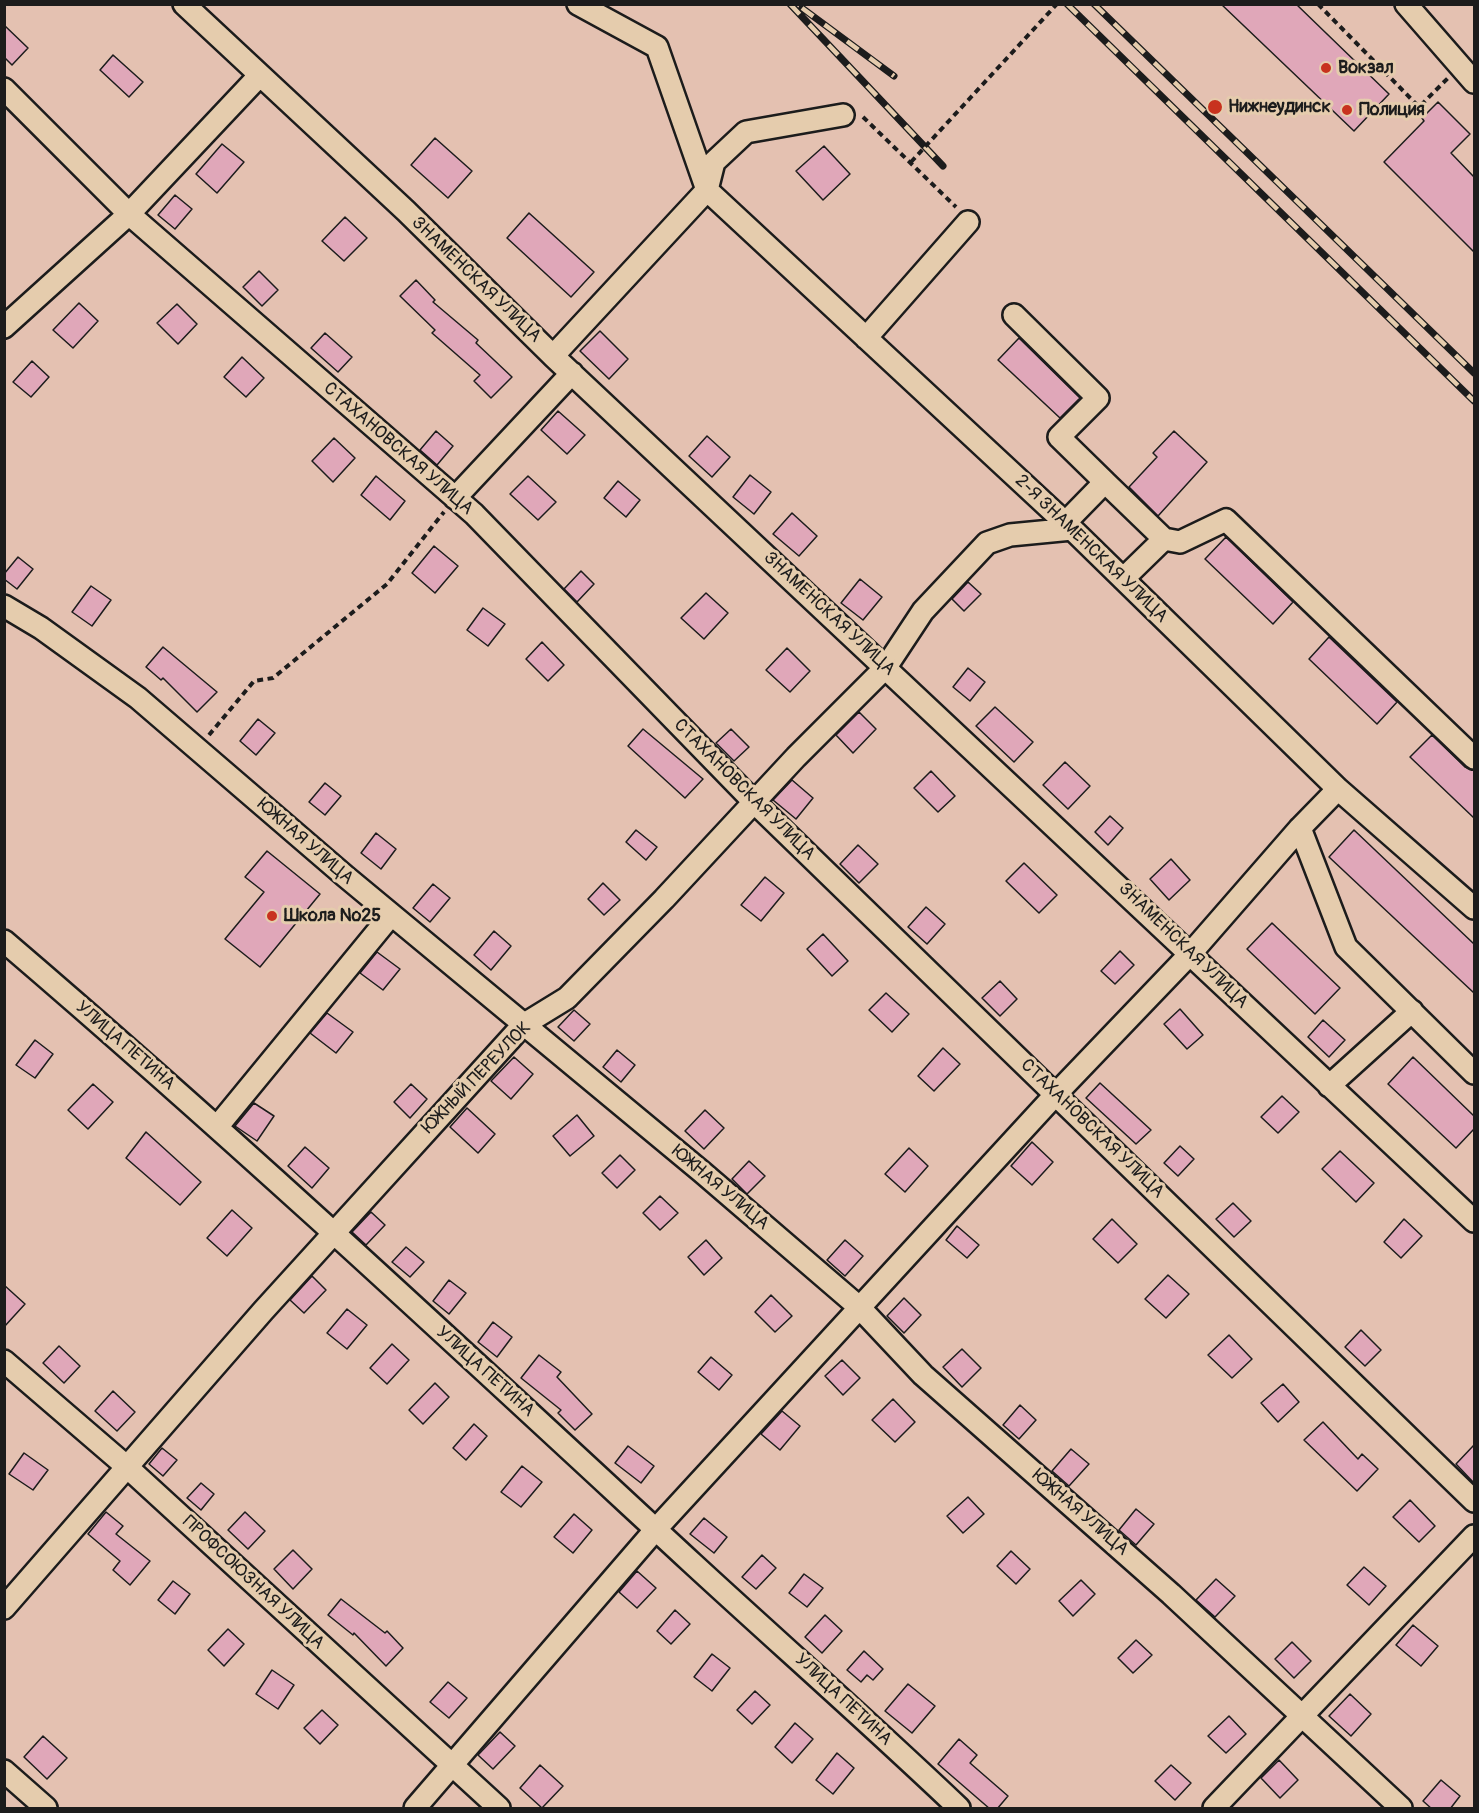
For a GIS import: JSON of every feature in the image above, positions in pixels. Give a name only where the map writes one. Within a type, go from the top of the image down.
[{"type":"street","name":"ЗНАМЕНСКАЯ УЛИЦА","points":[[184,4],[406,211],[572,374],[1474,1221]]},
{"type":"street","points":[[578,4],[657,47],[707,190]]},
{"type":"street","points":[[1406,4],[1471,77]]},
{"type":"street","points":[[4,327],[129,214],[260,75]]},
{"type":"street","name":"СТАХАНОВСКАЯ УЛИЦА","points":[[4,89],[129,214],[456,498],[754,802],[1474,1501]]},
{"type":"street","points":[[553,356],[707,190],[714,162],[746,132],[843,116]]},
{"type":"street","name":"2-Я ЗНАМЕНСКАЯ УЛИЦА","points":[[707,190],[1069,526],[1338,789],[1474,908]]},
{"type":"street","points":[[866,338],[969,222]]},
{"type":"street","points":[[1014,315],[1098,398],[1059,437],[1164,539],[1180,542],[1226,519],[1474,758]]},
{"type":"street","points":[[456,498],[572,374]]},
{"type":"street","points":[[1069,526],[1105,482]]},
{"type":"street","name":"ЮЖНЫЙ ПЕРЕУЛОК","points":[[4,1608],[126,1466],[523,1025],[567,998],[886,667],[923,610],[987,543],[1010,535],[1069,526]]},
{"type":"street","points":[[1123,579],[1164,539]]},
{"type":"street","name":"ЮЖНАЯ УЛИЦА","points":[[4,606],[40,628],[138,698],[391,915],[702,1172],[859,1307],[923,1375],[1172,1594],[1401,1809]]},
{"type":"street","points":[[415,1809],[656,1529],[1056,1094],[1191,953],[1300,828],[1338,789]]},
{"type":"street","points":[[1300,828],[1346,947],[1474,1073]]},
{"type":"street","points":[[218,1127],[391,915]]},
{"type":"street","name":"УЛИЦА ПЕТИНА","points":[[5,944],[218,1127],[832,1688],[960,1809]]},
{"type":"street","points":[[1329,1086],[1412,1011]]},
{"type":"street","name":"ПРОФСОЮЗНАЯ УЛИЦА","points":[[4,1361],[126,1466],[499,1809]]},
{"type":"street","points":[[1214,1809],[1474,1536]]},
{"type":"street","points":[[4,1771],[46,1809]]},
{"type":"path","points":[[910,162],[1057,4]]},
{"type":"path","points":[[1318,4],[1419,107],[1471,77]]},
{"type":"path","points":[[866,120],[953,204]]},
{"type":"path","points":[[197,749],[254,681],[273,678],[387,584],[456,498]]},
{"type":"building","name":"Вокзал","points":[[1221,4],[1296,4],[1389,94],[1354,131]]},
{"type":"building","points":[[4,25],[28,48],[12,65],[4,57]]},
{"type":"building","points":[[113,55],[143,82],[129,97],[100,70]]},
{"type":"building","points":[[1438,102],[1470,134],[1451,153],[1474,177],[1474,252],[1384,162],[1424,121],[1422,118]]},
{"type":"building","points":[[435,138],[472,171],[448,198],[411,165]]},
{"type":"building","points":[[222,144],[244,162],[217,193],[196,174]]},
{"type":"building","points":[[824,146],[850,174],[823,200],[796,171]]},
{"type":"building","points":[[175,195],[192,209],[175,229],[158,215]]},
{"type":"building","points":[[529,213],[594,272],[571,297],[507,238]]},
{"type":"building","points":[[345,217],[367,238],[344,261],[322,241]]},
{"type":"building","points":[[259,271],[278,290],[262,306],[243,287]]},
{"type":"building","points":[[416,280],[435,300],[433,302],[478,340],[476,343],[512,377],[491,398],[474,381],[480,375],[432,333],[435,330],[400,296]]},
{"type":"building","points":[[79,303],[98,321],[73,348],[53,330]]},
{"type":"building","points":[[177,304],[197,324],[178,344],[157,323]]},
{"type":"building","points":[[600,331],[628,359],[609,379],[580,351]]},
{"type":"building","points":[[325,333],[352,357],[338,372],[311,348]]},
{"type":"building","points":[[1019,338],[1080,398],[1060,418],[998,360]]},
{"type":"building","points":[[242,357],[264,378],[246,397],[224,377]]},
{"type":"building","points":[[32,361],[49,377],[31,397],[13,382]]},
{"type":"building","points":[[558,411],[585,435],[567,454],[541,430]]},
{"type":"building","points":[[436,431],[453,446],[437,465],[420,450]]},
{"type":"building","points":[[1174,431],[1207,462],[1158,516],[1129,487],[1157,457],[1153,453]]},
{"type":"building","points":[[707,436],[730,457],[712,477],[689,456]]},
{"type":"building","points":[[334,438],[355,458],[333,482],[312,461]]},
{"type":"building","points":[[750,475],[771,492],[754,514],[733,497]]},
{"type":"building","points":[[376,476],[405,501],[390,520],[361,495]]},
{"type":"building","points":[[528,476],[556,502],[538,520],[510,494]]},
{"type":"building","points":[[618,481],[640,500],[626,517],[604,498]]},
{"type":"building","points":[[792,513],[817,536],[799,556],[773,534]]},
{"type":"building","points":[[1226,537],[1293,602],[1273,624],[1205,559]]},
{"type":"building","points":[[434,546],[458,566],[435,593],[412,573]]},
{"type":"building","points":[[18,557],[33,569],[17,589],[4,579],[4,574]]},
{"type":"building","points":[[581,571],[594,584],[577,602],[564,589]]},
{"type":"building","points":[[860,579],[882,597],[863,620],[841,603]]},
{"type":"building","points":[[968,582],[981,594],[964,611],[952,599]]},
{"type":"building","points":[[91,586],[111,600],[92,626],[72,612]]},
{"type":"building","points":[[706,593],[728,613],[704,639],[681,618]]},
{"type":"building","points":[[483,608],[505,624],[488,646],[467,630]]},
{"type":"building","points":[[1329,637],[1397,702],[1377,724],[1309,659]]},
{"type":"building","points":[[542,642],[564,665],[548,681],[526,659]]},
{"type":"building","points":[[163,647],[217,692],[197,712],[163,678],[161,680],[146,667]]},
{"type":"building","points":[[787,648],[810,671],[790,692],[766,670]]},
{"type":"building","points":[[968,668],[985,682],[970,701],[953,687]]},
{"type":"building","points":[[995,707],[1033,742],[1014,762],[976,726]]},
{"type":"building","points":[[859,712],[876,729],[853,753],[836,735]]},
{"type":"building","points":[[258,719],[275,733],[256,755],[240,741]]},
{"type":"building","points":[[643,729],[703,779],[685,798],[628,746]]},
{"type":"building","points":[[731,729],[749,747],[734,761],[716,743]]},
{"type":"building","points":[[1432,735],[1465,767],[1474,770],[1474,818],[1410,757]]},
{"type":"building","points":[[1065,762],[1090,786],[1068,809],[1043,785]]},
{"type":"building","points":[[931,771],[955,796],[938,812],[914,788]]},
{"type":"building","points":[[792,780],[813,798],[796,819],[773,800]]},
{"type":"building","points":[[325,783],[341,796],[325,815],[309,802]]},
{"type":"building","points":[[1110,816],[1123,828],[1108,845],[1095,832]]},
{"type":"building","points":[[636,830],[657,847],[646,860],[626,842]]},
{"type":"building","points":[[1354,830],[1474,944],[1474,993],[1329,857]]},
{"type":"building","points":[[376,833],[396,849],[381,869],[361,853]]},
{"type":"building","points":[[858,845],[878,864],[859,883],[840,864]]},
{"type":"building","name":"Школа №25","points":[[267,851],[320,894],[260,967],[225,939],[264,892],[245,877]]},
{"type":"building","points":[[1171,859],[1190,880],[1169,900],[1150,879]]},
{"type":"building","points":[[1024,863],[1057,895],[1039,913],[1006,881]]},
{"type":"building","points":[[765,877],[784,893],[761,921],[741,905]]},
{"type":"building","points":[[603,883],[620,900],[604,915],[588,899]]},
{"type":"building","points":[[433,884],[450,898],[430,922],[413,908]]},
{"type":"building","points":[[926,907],[945,924],[927,944],[908,927]]},
{"type":"building","points":[[1272,923],[1340,988],[1315,1014],[1247,949]]},
{"type":"building","points":[[494,931],[511,946],[491,970],[474,955]]},
{"type":"building","points":[[823,934],[848,961],[832,976],[807,949]]},
{"type":"building","points":[[1120,951],[1134,965],[1115,984],[1101,971]]},
{"type":"building","points":[[377,952],[400,969],[383,990],[360,973]]},
{"type":"building","points":[[1000,981],[1017,999],[1000,1016],[982,998]]},
{"type":"building","points":[[886,993],[909,1014],[892,1032],[869,1010]]},
{"type":"building","points":[[1180,1009],[1203,1035],[1187,1049],[1164,1024]]},
{"type":"building","points":[[574,1010],[590,1024],[574,1041],[558,1027]]},
{"type":"building","points":[[327,1013],[353,1032],[336,1053],[310,1033]]},
{"type":"building","points":[[1323,1020],[1345,1040],[1329,1057],[1308,1037]]},
{"type":"building","points":[[35,1040],[53,1054],[35,1078],[16,1065]]},
{"type":"building","points":[[943,1048],[960,1064],[934,1091],[918,1076]]},
{"type":"building","points":[[617,1050],[635,1065],[621,1082],[603,1067]]},
{"type":"building","points":[[514,1057],[533,1074],[511,1099],[491,1081]]},
{"type":"building","points":[[1413,1057],[1474,1116],[1474,1129],[1456,1148],[1388,1084]]},
{"type":"building","points":[[1100,1083],[1151,1130],[1136,1144],[1086,1098]]},
{"type":"building","points":[[93,1084],[113,1102],[88,1129],[68,1110]]},
{"type":"building","points":[[411,1084],[427,1099],[410,1118],[394,1102]]},
{"type":"building","points":[[1282,1096],[1299,1112],[1278,1133],[1261,1117]]},
{"type":"building","points":[[254,1103],[274,1116],[257,1141],[235,1126]]},
{"type":"building","points":[[467,1108],[495,1134],[478,1153],[450,1127]]},
{"type":"building","points":[[705,1110],[724,1128],[704,1149],[685,1131]]},
{"type":"building","points":[[577,1115],[594,1136],[570,1156],[553,1136]]},
{"type":"building","points":[[146,1132],[201,1182],[180,1205],[126,1158]]},
{"type":"building","points":[[1032,1142],[1053,1162],[1032,1185],[1011,1166]]},
{"type":"building","points":[[1180,1146],[1194,1159],[1178,1176],[1164,1163]]},
{"type":"building","points":[[305,1147],[329,1168],[312,1188],[288,1166]]},
{"type":"building","points":[[909,1148],[928,1166],[905,1192],[885,1174]]},
{"type":"building","points":[[1340,1151],[1374,1183],[1356,1202],[1322,1169]]},
{"type":"building","points":[[620,1155],[635,1170],[617,1188],[602,1173]]},
{"type":"building","points":[[749,1161],[765,1176],[747,1194],[732,1179]]},
{"type":"building","points":[[660,1196],[678,1213],[660,1230],[643,1213]]},
{"type":"building","points":[[1233,1203],[1251,1221],[1234,1237],[1216,1219]]},
{"type":"building","points":[[232,1210],[252,1228],[227,1256],[207,1238]]},
{"type":"building","points":[[371,1212],[385,1225],[366,1245],[352,1232]]},
{"type":"building","points":[[1112,1219],[1137,1244],[1118,1263],[1093,1239]]},
{"type":"building","points":[[1404,1219],[1422,1236],[1401,1258],[1384,1242]]},
{"type":"building","points":[[957,1226],[979,1245],[967,1258],[946,1240]]},
{"type":"building","points":[[706,1240],[722,1258],[704,1275],[688,1257]]},
{"type":"building","points":[[845,1240],[863,1256],[845,1276],[827,1260]]},
{"type":"building","points":[[406,1247],[424,1262],[410,1277],[392,1262]]},
{"type":"building","points":[[1168,1275],[1189,1294],[1166,1318],[1145,1299]]},
{"type":"building","points":[[312,1276],[326,1290],[304,1313],[290,1300]]},
{"type":"building","points":[[449,1280],[466,1293],[449,1314],[433,1301]]},
{"type":"building","points":[[4,1285],[25,1304],[4,1327]]},
{"type":"building","points":[[771,1295],[792,1316],[775,1332],[755,1312]]},
{"type":"building","points":[[904,1298],[921,1315],[904,1333],[887,1316]]},
{"type":"building","points":[[347,1309],[367,1325],[347,1349],[327,1333]]},
{"type":"building","points":[[493,1322],[512,1337],[497,1357],[478,1342]]},
{"type":"building","points":[[1361,1330],[1381,1350],[1365,1366],[1345,1347]]},
{"type":"building","points":[[1229,1335],[1252,1359],[1232,1378],[1208,1355]]},
{"type":"building","points":[[392,1344],[409,1360],[387,1384],[370,1368]]},
{"type":"building","points":[[59,1346],[80,1366],[64,1383],[43,1363]]},
{"type":"building","points":[[962,1349],[981,1368],[962,1387],[943,1367]]},
{"type":"building","points":[[539,1355],[561,1372],[557,1377],[592,1414],[575,1430],[558,1413],[561,1410],[521,1378]]},
{"type":"building","points":[[711,1357],[732,1375],[719,1390],[698,1372]]},
{"type":"building","points":[[842,1360],[860,1378],[843,1395],[825,1376]]},
{"type":"building","points":[[435,1383],[449,1397],[423,1424],[409,1410]]},
{"type":"building","points":[[1283,1384],[1299,1402],[1278,1422],[1261,1403]]},
{"type":"building","points":[[113,1391],[135,1412],[117,1431],[95,1411]]},
{"type":"building","points":[[893,1399],[915,1422],[895,1442],[872,1420]]},
{"type":"building","points":[[1020,1405],[1036,1420],[1019,1439],[1003,1425]]},
{"type":"building","points":[[782,1411],[800,1426],[780,1450],[761,1434]]},
{"type":"building","points":[[1323,1422],[1358,1459],[1362,1454],[1378,1469],[1357,1491],[1304,1440]]},
{"type":"building","points":[[474,1424],[487,1436],[466,1460],[453,1448]]},
{"type":"building","points":[[1474,1445],[1474,1483],[1456,1464]]},
{"type":"building","points":[[628,1446],[654,1466],[641,1483],[615,1463]]},
{"type":"building","points":[[162,1448],[177,1460],[163,1476],[149,1464]]},
{"type":"building","points":[[1071,1449],[1089,1464],[1069,1486],[1052,1471]]},
{"type":"building","points":[[24,1453],[48,1470],[33,1490],[9,1474]]},
{"type":"building","points":[[522,1466],[542,1482],[521,1507],[501,1492]]},
{"type":"building","points":[[201,1483],[214,1494],[201,1510],[187,1498]]},
{"type":"building","points":[[968,1497],[984,1514],[963,1533],[947,1516]]},
{"type":"building","points":[[1410,1500],[1435,1526],[1419,1542],[1393,1517]]},
{"type":"building","points":[[1136,1509],[1154,1524],[1136,1545],[1119,1530]]},
{"type":"building","points":[[106,1512],[123,1526],[116,1534],[150,1561],[130,1585],[113,1570],[120,1561],[88,1534]]},
{"type":"building","points":[[245,1512],[265,1531],[248,1549],[228,1530]]},
{"type":"building","points":[[574,1514],[592,1530],[573,1553],[554,1537]]},
{"type":"building","points":[[704,1518],[727,1537],[714,1553],[690,1534]]},
{"type":"building","points":[[293,1550],[312,1569],[293,1589],[274,1569]]},
{"type":"building","points":[[1011,1551],[1030,1569],[1016,1584],[997,1566]]},
{"type":"building","points":[[762,1555],[776,1568],[756,1589],[742,1577]]},
{"type":"building","points":[[1364,1567],[1386,1586],[1369,1605],[1347,1585]]},
{"type":"building","points":[[637,1571],[656,1588],[637,1608],[619,1592]]},
{"type":"building","points":[[804,1574],[823,1588],[807,1607],[789,1593]]},
{"type":"building","points":[[1216,1579],[1235,1596],[1215,1617],[1196,1600]]},
{"type":"building","points":[[1081,1580],[1095,1594],[1073,1616],[1059,1601]]},
{"type":"building","points":[[173,1581],[190,1594],[175,1614],[158,1600]]},
{"type":"building","points":[[341,1599],[385,1633],[387,1631],[403,1648],[386,1666],[354,1633],[353,1635],[328,1615]]},
{"type":"building","points":[[675,1610],[690,1624],[671,1644],[657,1631]]},
{"type":"building","points":[[825,1615],[842,1631],[822,1653],[805,1637]]},
{"type":"building","points":[[1413,1625],[1438,1646],[1421,1666],[1396,1645]]},
{"type":"building","points":[[228,1629],[244,1644],[224,1666],[208,1650]]},
{"type":"building","points":[[1136,1640],[1152,1655],[1133,1673],[1118,1658]]},
{"type":"building","points":[[1292,1642],[1311,1661],[1294,1678],[1275,1659]]},
{"type":"building","points":[[864,1651],[883,1669],[873,1680],[867,1675],[861,1682],[847,1670]]},
{"type":"building","points":[[712,1654],[730,1668],[712,1691],[694,1677]]},
{"type":"building","points":[[272,1670],[294,1685],[278,1709],[256,1694]]},
{"type":"building","points":[[448,1682],[467,1698],[449,1718],[430,1702]]},
{"type":"building","points":[[908,1684],[935,1706],[912,1733],[885,1711]]},
{"type":"building","points":[[755,1691],[770,1705],[752,1724],[737,1710]]},
{"type":"building","points":[[1350,1694],[1371,1714],[1351,1736],[1329,1716]]},
{"type":"building","points":[[322,1710],[338,1725],[320,1744],[304,1728]]},
{"type":"building","points":[[1229,1716],[1246,1734],[1226,1753],[1208,1736]]},
{"type":"building","points":[[795,1723],[813,1739],[792,1763],[775,1747]]},
{"type":"building","points":[[500,1732],[515,1746],[493,1769],[478,1755]]},
{"type":"building","points":[[43,1736],[67,1758],[47,1779],[24,1757]]},
{"type":"building","points":[[959,1739],[977,1755],[970,1763],[1008,1796],[997,1809],[990,1809],[938,1764]]},
{"type":"building","points":[[837,1753],[854,1768],[833,1794],[816,1780]]},
{"type":"building","points":[[1279,1760],[1298,1780],[1280,1798],[1261,1778]]},
{"type":"building","points":[[540,1765],[563,1786],[542,1808],[520,1788]]},
{"type":"building","points":[[1171,1765],[1191,1783],[1175,1800],[1155,1781]]},
{"type":"building","points":[[1441,1780],[1460,1796],[1450,1809],[1432,1809],[1423,1801]]},
{"type":"railway","points":[[790,4],[943,166]]},
{"type":"railway","points":[[1067,4],[1474,401]]},
{"type":"railway","points":[[1094,4],[1474,373]]},
{"type":"railway","points":[[802,8],[894,76]]},
{"type":"place","name":"Вокзал","points":[[1326,68]]},
{"type":"place","name":"Нижнеудинск","points":[[1215,107]]},
{"type":"place","name":"Полиция","points":[[1347,110]]},
{"type":"place","name":"Школа №25","points":[[272,916]]}]
